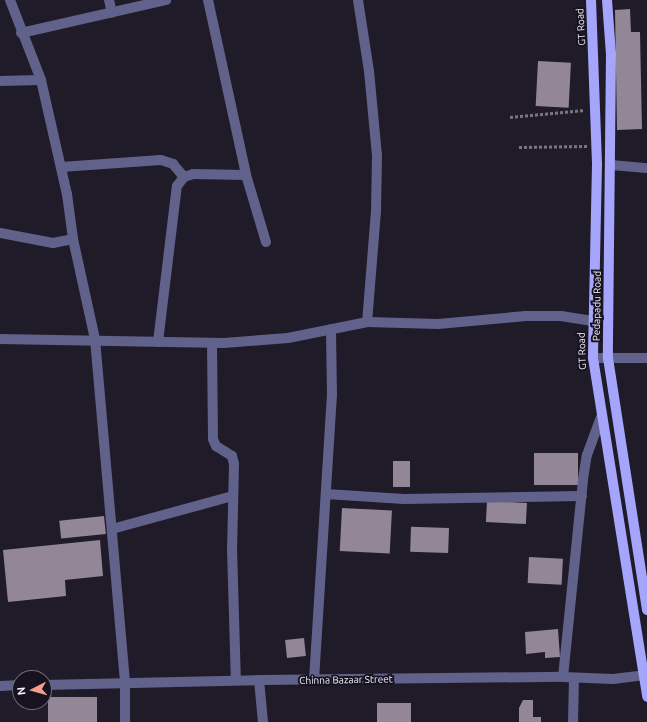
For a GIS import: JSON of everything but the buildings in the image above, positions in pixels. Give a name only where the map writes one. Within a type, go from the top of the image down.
[{"type":"main road","name":"GT Road","points":[[592,0],[597,109],[593,358],[601,417],[645,676],[647,697]]},
{"type":"main road","name":"Pedapadu Road","points":[[607,0],[611,54],[608,358],[647,610]]},
{"type":"street","points":[[10,0],[41,80],[61,167],[73,239],[95,339],[125,684],[125,722]]},
{"type":"street","points":[[109,0],[112,13]]},
{"type":"street","points":[[22,33],[166,0]]},
{"type":"street","points":[[208,0],[246,175],[266,242]]},
{"type":"street","points":[[358,0],[369,71],[377,155],[376,211],[367,322]]},
{"type":"street","points":[[0,82],[41,80]]},
{"type":"street","points":[[61,167],[161,160],[173,164],[184,177]]},
{"type":"street","points":[[611,165],[647,168]]},
{"type":"street","points":[[158,342],[177,186],[184,177],[193,174],[246,175]]},
{"type":"street","points":[[0,233],[53,244],[73,239]]},
{"type":"street","points":[[0,338],[95,339],[212,343],[288,338],[367,322],[438,324],[526,316],[561,316],[593,321]]},
{"type":"street","points":[[314,680],[332,395],[331,329]]},
{"type":"street","points":[[212,343],[213,439],[216,446],[232,456],[234,464],[233,496],[236,680]]},
{"type":"street","points":[[593,358],[647,358]]},
{"type":"street","points":[[563,677],[587,455],[601,417]]},
{"type":"street","points":[[326,494],[398,498],[582,496]]},
{"type":"street","points":[[112,529],[233,496]]},
{"type":"street","name":"Chinna Bazaar Street","points":[[52,685],[236,680],[563,677],[574,679],[645,676]]},
{"type":"street","points":[[573,722],[574,679]]},
{"type":"street","points":[[259,680],[263,722]]},
{"type":"street","points":[[0,686],[12,685]]},
{"type":"path","points":[[510,117],[597,109]]},
{"type":"path","points":[[519,147],[597,146]]}]
